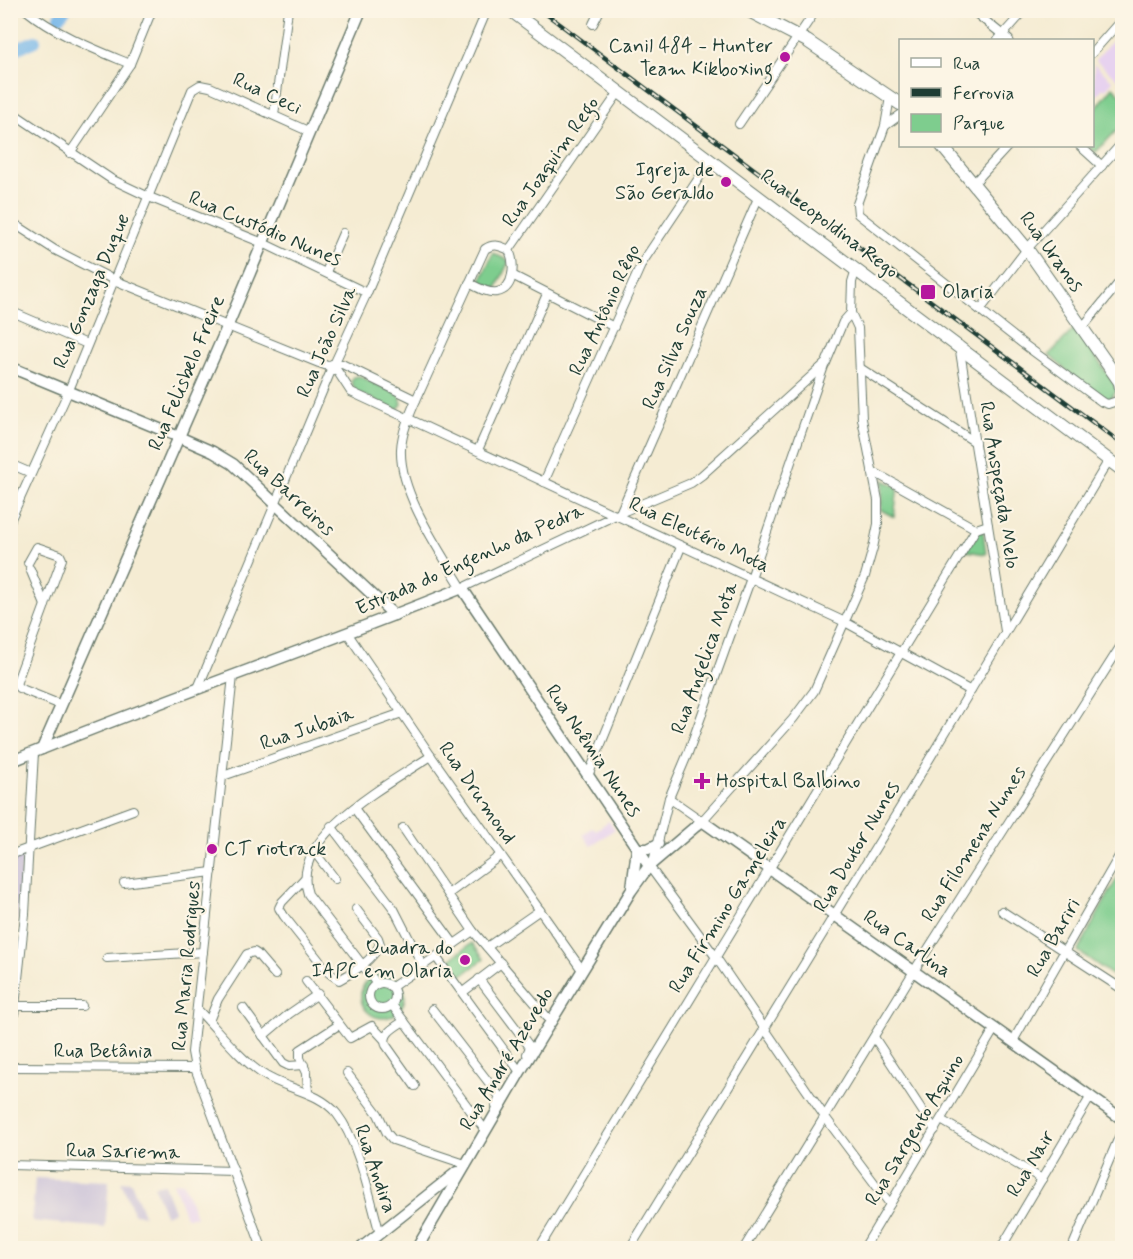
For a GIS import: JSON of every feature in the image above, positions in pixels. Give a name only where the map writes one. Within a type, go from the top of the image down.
[{"type":"main road","name":"Rua Leopoldina Rego","points":[[510,10],[959,345],[1122,470]]},
{"type":"main road","points":[[747,10],[798,37],[895,100]]},
{"type":"main road","name":"Rua Uranos","points":[[943,147],[1027,249],[1120,382]]},
{"type":"street","points":[[26,10],[61,33],[130,64]]},
{"type":"street","points":[[70,153],[130,64],[152,10]]},
{"type":"street","points":[[274,116],[288,10]]},
{"type":"street","name":"Rua Felisbelo Freire","points":[[38,751],[62,705],[228,325],[362,10]]},
{"type":"street","name":"Rua João Silva","points":[[198,688],[333,366],[488,10]]},
{"type":"street","points":[[593,24],[600,10]]},
{"type":"street","points":[[739,124],[816,10]]},
{"type":"street","points":[[972,10],[1003,39],[1025,10]]},
{"type":"street","points":[[1094,50],[1122,19]]},
{"type":"street","name":"Rua Gonzaga Duque","points":[[10,521],[69,390],[192,90],[200,85],[210,87]]},
{"type":"street","name":"Rua Ceci","points":[[210,87],[310,132]]},
{"type":"street","name":"Rua Joaquim Rego","points":[[509,250],[619,92]]},
{"type":"street","points":[[895,100],[857,204],[857,212],[980,310],[1102,402],[1108,404],[1117,401],[1120,382]]},
{"type":"street","name":"Rua Custódio Nunes","points":[[10,111],[111,179],[149,197],[263,243],[367,292]]},
{"type":"street","points":[[885,126],[899,116]]},
{"type":"street","points":[[980,310],[1027,249],[1122,143]]},
{"type":"street","points":[[974,183],[1007,147]]},
{"type":"street","points":[[1081,147],[1102,166]]},
{"type":"street","name":"Rua Antônio Rêgo","points":[[544,482],[642,263],[711,160]]},
{"type":"street","name":"Rua Silva Souza","points":[[618,514],[759,196]]},
{"type":"street","points":[[10,221],[55,250],[114,280],[333,366],[359,373],[416,400]]},
{"type":"street","points":[[326,272],[343,233]]},
{"type":"street","points":[[489,246],[501,246],[509,250],[514,263],[512,275],[506,287],[499,292],[484,290],[469,283],[485,249],[489,246]]},
{"type":"street","name":"Estrada do Engenho da Pedra","points":[[10,762],[198,688],[348,634],[462,588],[618,514],[691,483],[826,363],[843,322],[851,313],[852,282],[856,269]]},
{"type":"street","points":[[512,275],[614,327]]},
{"type":"street","points":[[1082,328],[1122,279]]},
{"type":"street","name":"Rua Noêmia Nunes","points":[[469,283],[416,400],[401,447],[404,479],[413,501],[462,588],[588,776],[765,1026],[825,1117],[890,1204]]},
{"type":"street","points":[[478,450],[548,294]]},
{"type":"street","points":[[10,311],[87,344]]},
{"type":"street","points":[[702,821],[807,703],[846,622],[865,576],[878,524],[878,500],[862,419],[858,327],[851,313]]},
{"type":"street","name":"Rua Anspeçada Melo","points":[[959,345],[1005,632]]},
{"type":"street","name":"Rua Angelica Mota","points":[[651,864],[669,798],[751,578],[826,363]]},
{"type":"street","name":"Rua Eleutério Mota","points":[[333,366],[351,392],[618,514],[681,547],[846,622],[971,691]]},
{"type":"street","name":"Rua Barreiros","points":[[10,367],[179,437],[233,464],[274,505],[394,615]]},
{"type":"street","points":[[860,368],[975,442]]},
{"type":"street","points":[[346,382],[359,373]]},
{"type":"street","name":"Rua Doutor Nunes","points":[[630,1248],[835,915],[1109,460]]},
{"type":"street","points":[[10,464],[31,474]]},
{"type":"street","points":[[872,471],[976,529],[988,525]]},
{"type":"street","name":"Rua Firmino Gameleira","points":[[539,1248],[976,529]]},
{"type":"street","points":[[45,605],[29,566],[37,547],[62,557],[62,561],[16,684],[19,688],[62,705]]},
{"type":"street","points":[[588,776],[681,547]]},
{"type":"street","name":"Rua Drumond","points":[[348,634],[582,970]]},
{"type":"street","name":"Rua Filomena Nunes","points":[[744,1248],[914,971],[1122,644]]},
{"type":"street","name":"Rua Maria Rodrigues","points":[[233,676],[192,1052],[195,1068],[262,1248]]},
{"type":"street","name":"Rua Jubaia","points":[[223,776],[402,713]]},
{"type":"street","points":[[10,1053],[25,914],[38,751]]},
{"type":"street","points":[[377,984],[312,902],[305,885],[307,866],[313,850],[331,826],[431,756]]},
{"type":"street","name":"Rua Carlina","points":[[669,798],[1122,1119]]},
{"type":"street","points":[[354,808],[454,944]]},
{"type":"street","points":[[10,855],[133,810]]},
{"type":"street","name":"Rua André Azevedo","points":[[417,1248],[518,1070],[631,891],[651,864],[702,821]]},
{"type":"street","points":[[331,826],[394,909],[423,966]]},
{"type":"street","points":[[403,828],[473,931],[547,1017]]},
{"type":"street","points":[[638,849],[648,849],[657,844]]},
{"type":"street","name":"Rua André Azevedo","points":[[631,891],[638,849]]},
{"type":"street","points":[[313,850],[335,879]]},
{"type":"street","name":"Rua Bariri","points":[[1013,1041],[1122,851]]},
{"type":"street","points":[[448,894],[501,855]]},
{"type":"street","points":[[124,883],[212,872]]},
{"type":"street","points":[[305,878],[279,906],[284,916],[329,973],[339,980],[378,951],[381,944],[356,909]]},
{"type":"street","points":[[487,947],[540,910]]},
{"type":"street","points":[[1002,910],[1122,989]]},
{"type":"street","points":[[392,987],[473,931]]},
{"type":"street","points":[[107,958],[203,952]]},
{"type":"street","points":[[209,1021],[218,999],[247,954],[254,952],[275,975]]},
{"type":"street","points":[[436,957],[518,1070],[530,1051],[530,1047],[479,979]]},
{"type":"street","points":[[463,992],[501,963]]},
{"type":"street","points":[[306,981],[350,1038],[372,1026],[384,1039],[415,1086]]},
{"type":"street","points":[[384,983],[392,987],[395,995],[392,1005],[384,1009],[372,1004],[370,993],[377,984],[384,983]]},
{"type":"street","points":[[263,1036],[318,994]]},
{"type":"street","points":[[392,1005],[484,1128],[500,1101],[500,1097],[432,1009]]},
{"type":"street","points":[[15,1006],[82,1006]]},
{"type":"street","points":[[243,1008],[285,1065],[292,1067],[303,1065]]},
{"type":"street","name":"Rua Andira","points":[[196,1009],[245,1060],[261,1073],[275,1082],[308,1093],[332,1107],[345,1126],[357,1156],[380,1234]]},
{"type":"street","points":[[384,1039],[386,1034],[404,1021]]},
{"type":"street","points":[[308,1093],[307,1073],[300,1058],[300,1050],[336,1026]]},
{"type":"street","name":"Rua Sargento Aquino","points":[[864,1248],[995,1028]]},
{"type":"street","points":[[874,1037],[935,1130]]},
{"type":"street","name":"Rua Betânia","points":[[10,1067],[195,1068]]},
{"type":"street","points":[[347,1073],[378,1114],[393,1140],[463,1166]]},
{"type":"street","name":"Rua Nair","points":[[1000,1248],[1091,1096]]},
{"type":"street","points":[[941,1120],[1042,1179]]},
{"type":"street","points":[[1072,1248],[1122,1130]]},
{"type":"street","name":"Rua Sariema","points":[[10,1165],[234,1171]]},
{"type":"street","points":[[361,1248],[463,1166]]},
{"type":"shaded area","points":[[1122,30],[1122,77],[1119,80],[1095,60]]},
{"type":"shaded area","points":[[1094,64],[1113,81],[1105,90],[1103,88],[1094,99]]},
{"type":"shaded area","points":[[609,821],[615,829],[591,846],[583,835],[593,827],[596,830]]},
{"type":"shaded area","points":[[23,856],[18,913],[11,979],[11,860]]},
{"type":"shaded area","points":[[35,1178],[109,1181],[105,1228],[32,1221]]},
{"type":"shaded area","points":[[121,1181],[131,1182],[144,1215],[134,1214]]},
{"type":"shaded area","points":[[173,1182],[184,1183],[196,1217],[186,1217]]},
{"type":"shaded area","points":[[164,1184],[174,1211],[165,1215],[154,1186]]},
{"type":"green space","points":[[1113,87],[1122,96],[1122,125],[1096,152],[1089,147],[1094,147],[1094,111]]},
{"type":"green space","points":[[493,253],[509,261],[496,289],[480,282]]},
{"type":"green space","points":[[1075,328],[1114,383],[1116,391],[1109,400],[1093,394],[1049,355]]},
{"type":"green space","points":[[359,376],[400,395],[402,404],[398,409],[394,409],[356,392],[351,381],[354,377]]},
{"type":"green space","points":[[883,480],[898,487],[894,517],[881,510]]},
{"type":"green space","points":[[978,530],[983,531],[986,554],[966,551]]},
{"type":"green space","points":[[1122,869],[1122,982],[1078,951]]},
{"type":"green space","name":"Quadra do IAPC em Olaria","points":[[472,943],[484,959],[458,978],[446,962]]},
{"type":"green space","points":[[383,974],[392,975],[399,980],[404,987],[404,1005],[399,1012],[392,1017],[383,1018],[374,1017],[367,1012],[362,1005],[361,996],[362,987],[367,980],[374,975]]},
{"type":"waterway","points":[[59,17],[65,10]]},
{"type":"waterway","points":[[10,51],[35,41]]},
{"type":"railway","points":[[541,10],[1122,444]]},
{"type":"place","name":"Canil 484 - Hunter Team Kikboxing","points":[[785,57]]},
{"type":"place","name":"Igreja de São Geraldo","points":[[726,182]]},
{"type":"place","name":"Olaria","points":[[928,292]]},
{"type":"place","name":"Hospital Balbino","points":[[702,781]]},
{"type":"place","name":"CT riotrack","points":[[212,849]]},
{"type":"place","name":"Quadra do IAPC em Olaria","points":[[465,960]]}]
